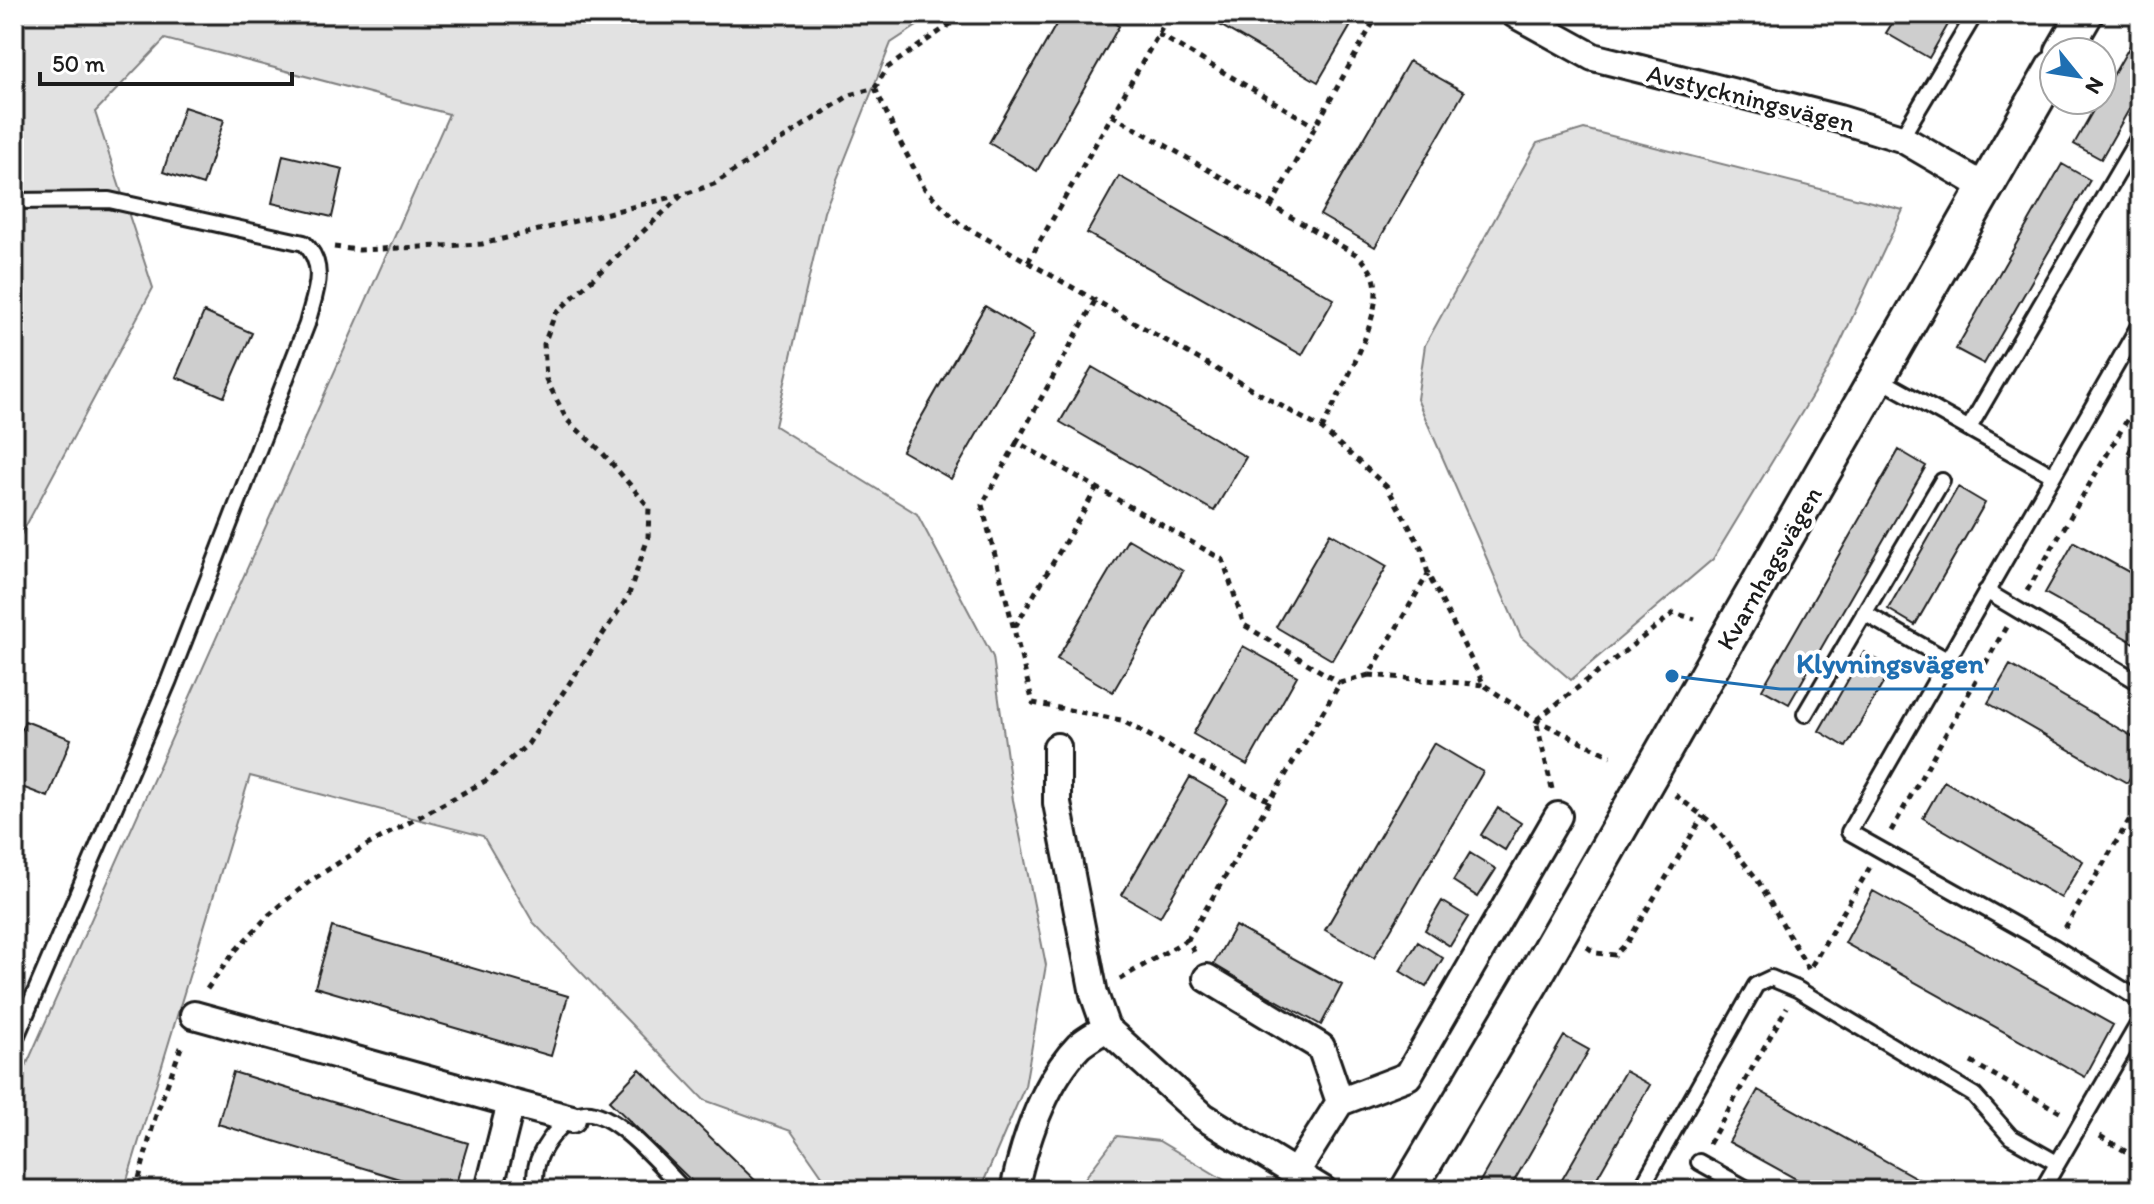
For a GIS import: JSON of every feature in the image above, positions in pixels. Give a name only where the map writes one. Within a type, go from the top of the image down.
[{"type":"street","name":"Avstyckningsvägen","points":[[1515,14],[1593,57],[1839,119],[1901,138],[1985,187]]},
{"type":"street","points":[[2072,36],[2085,14]]},
{"type":"street","name":"Kvarnhagsvägen","points":[[1408,1190],[1525,992],[2038,96]]},
{"type":"street","points":[[1057,747],[1057,803],[1094,994],[1106,1028],[1204,1117],[1323,1190]]},
{"type":"street","points":[[1296,1172],[1340,1102],[1408,1076],[1558,816]]},
{"type":"street","points":[[1207,978],[1321,1047],[1340,1102]]},
{"type":"street","points":[[194,1015],[572,1119]]},
{"type":"street","points":[[1014,1190],[1019,1165],[1037,1115],[1058,1071],[1082,1043],[1106,1028]]},
{"type":"street","points":[[489,1190],[511,1103]]},
{"type":"lane","points":[[1901,138],[1975,14]]},
{"type":"lane","points":[[1969,428],[2140,135]]},
{"type":"lane","points":[[14,201],[109,200],[304,243],[313,251],[319,266],[307,324],[169,680],[14,1042]]},
{"type":"lane","points":[[2140,324],[2135,345],[2052,475],[1849,832],[2054,947],[2140,1000]]},
{"type":"lane","points":[[1878,378],[2052,475]]},
{"type":"lane","points":[[1805,714],[1942,481]]},
{"type":"lane","points":[[1986,591],[2140,683]]},
{"type":"lane","points":[[1864,613],[1947,660]]},
{"type":"lane","points":[[1640,1190],[1756,985],[1771,978],[1797,989],[1974,1095],[2011,1137],[2057,1163]]},
{"type":"lane","points":[[2042,1190],[2140,1021]]},
{"type":"lane","points":[[536,1190],[533,1175],[538,1158],[563,1125],[582,1112],[613,1121],[684,1190]]},
{"type":"lane","points":[[1699,1162],[1749,1190]]},
{"type":"path","points":[[304,243],[359,250],[482,244],[682,195],[714,184],[850,95],[875,88],[887,68],[965,14]]},
{"type":"path","points":[[1028,262],[1170,14]]},
{"type":"path","points":[[1271,206],[1373,23],[1405,14]]},
{"type":"path","points":[[1158,34],[1315,126]]},
{"type":"path","points":[[875,88],[925,189],[959,223],[1322,429],[1387,487],[1422,549],[1428,574],[1484,685]]},
{"type":"path","points":[[1112,115],[1359,256],[1370,268],[1376,283],[1374,310],[1365,338],[1322,429]]},
{"type":"path","points":[[136,1190],[155,1118],[194,1015],[204,993],[234,952],[269,915],[310,881],[362,848],[487,780],[528,744],[628,597],[648,538],[649,507],[601,451],[567,420],[546,379],[544,344],[555,314],[682,195]]},
{"type":"path","points":[[1095,301],[982,505],[1033,703],[1121,720],[1271,802]]},
{"type":"path","points":[[1017,442],[1223,560],[1244,625],[1340,683]]},
{"type":"path","points":[[1015,628],[1097,488]]},
{"type":"path","points":[[1369,675],[1428,574]]},
{"type":"path","points":[[1536,720],[1674,613],[1695,619]]},
{"type":"path","points":[[1094,994],[1188,939],[1340,683],[1369,675],[1484,685],[1536,720],[1611,756]]},
{"type":"path","points":[[1536,720],[1558,816]]},
{"type":"path","points":[[2054,947],[2140,802]]},
{"type":"path","points":[[1575,941],[1596,953],[1615,955],[1627,943],[1703,816]]},
{"type":"path","points":[[1188,939],[1207,978]]},
{"type":"path","points":[[1699,1162],[1809,970]]},
{"type":"path","points":[[2081,1125],[2140,1160]]},
{"type":"shaded area","points":[[14,14],[935,14],[891,43],[824,212],[775,426],[917,514],[993,657],[1013,800],[1046,965],[1025,1086],[980,1190],[832,1190],[791,1131],[704,1100],[533,922],[483,836],[250,776],[124,1190],[14,1190],[14,1093],[449,114],[165,39],[95,112],[153,288],[14,548]]},
{"type":"shaded area","points":[[1584,129],[1903,210],[1827,371],[1713,559],[1571,680],[1521,637],[1417,399],[1425,345],[1537,143]]},
{"type":"shaded area","points":[[1117,1136],[1159,1141],[1241,1190],[1076,1190]]},
{"type":"building","points":[[1062,14],[1098,14],[1119,26],[1037,171],[989,143]]},
{"type":"building","points":[[1201,14],[1328,14],[1350,27],[1318,82]]},
{"type":"building","points":[[1898,14],[1954,14],[1929,58],[1886,33]]},
{"type":"building","points":[[2140,28],[2140,90],[2101,159],[2074,144],[2090,116],[2118,116],[2118,67]]},
{"type":"building","points":[[1409,61],[1464,92],[1375,247],[1320,215]]},
{"type":"building","points":[[184,107],[224,120],[203,185],[163,172]]},
{"type":"building","points":[[283,155],[343,169],[332,217],[272,203]]},
{"type":"building","points":[[2062,164],[2090,180],[1984,364],[1956,349]]},
{"type":"building","points":[[1119,176],[1334,299],[1302,355],[1087,233]]},
{"type":"building","points":[[985,306],[1034,335],[951,479],[902,451]]},
{"type":"building","points":[[204,312],[252,333],[224,397],[176,377]]},
{"type":"building","points":[[1092,367],[1246,457],[1214,511],[1060,422]]},
{"type":"building","points":[[2140,430],[2140,459],[2128,452]]},
{"type":"building","points":[[1899,450],[1926,466],[1789,704],[1762,689]]},
{"type":"building","points":[[1958,487],[1985,503],[1915,625],[1888,609]]},
{"type":"building","points":[[1330,533],[1387,566],[1332,660],[1276,627]]},
{"type":"building","points":[[1128,539],[1183,571],[1113,692],[1057,659]]},
{"type":"building","points":[[2074,542],[2140,578],[2140,646],[2045,593]]},
{"type":"building","points":[[1243,646],[1297,676],[1247,765],[1193,734]]},
{"type":"building","points":[[1864,652],[1892,668],[1846,747],[1819,731]]},
{"type":"building","points":[[2010,665],[2140,741],[2140,760],[2127,783],[1988,703]]},
{"type":"building","points":[[25,721],[71,739],[48,797],[14,784],[14,749]]},
{"type":"building","points":[[1434,743],[1483,772],[1374,958],[1325,930]]},
{"type":"building","points":[[1190,777],[1228,799],[1160,917],[1122,895]]},
{"type":"building","points":[[1944,781],[2083,861],[2061,898],[1923,818]]},
{"type":"building","points":[[1498,808],[1521,823],[1505,850],[1481,835]]},
{"type":"building","points":[[1470,853],[1496,869],[1478,897],[1453,881]]},
{"type":"building","points":[[1873,891],[2113,1025],[2085,1077],[1845,943]]},
{"type":"building","points":[[1442,901],[1468,917],[1450,946],[1425,930]]},
{"type":"building","points":[[1235,926],[1342,985],[1321,1025],[1213,965]]},
{"type":"building","points":[[332,927],[568,996],[551,1056],[315,987]]},
{"type":"building","points":[[1418,942],[1443,958],[1426,987],[1400,971]]},
{"type":"building","points":[[1564,1036],[1589,1050],[1509,1190],[1475,1190]]},
{"type":"building","points":[[640,1069],[765,1190],[701,1190],[609,1101]]},
{"type":"building","points":[[1625,1071],[1650,1085],[1590,1190],[1556,1190]]},
{"type":"building","points":[[233,1072],[468,1143],[454,1190],[436,1190],[218,1124]]},
{"type":"building","points":[[1758,1090],[1938,1190],[1816,1190],[1729,1142]]},
{"type":"place","name":"Klyvningsvägen","points":[[1672,676]]}]
